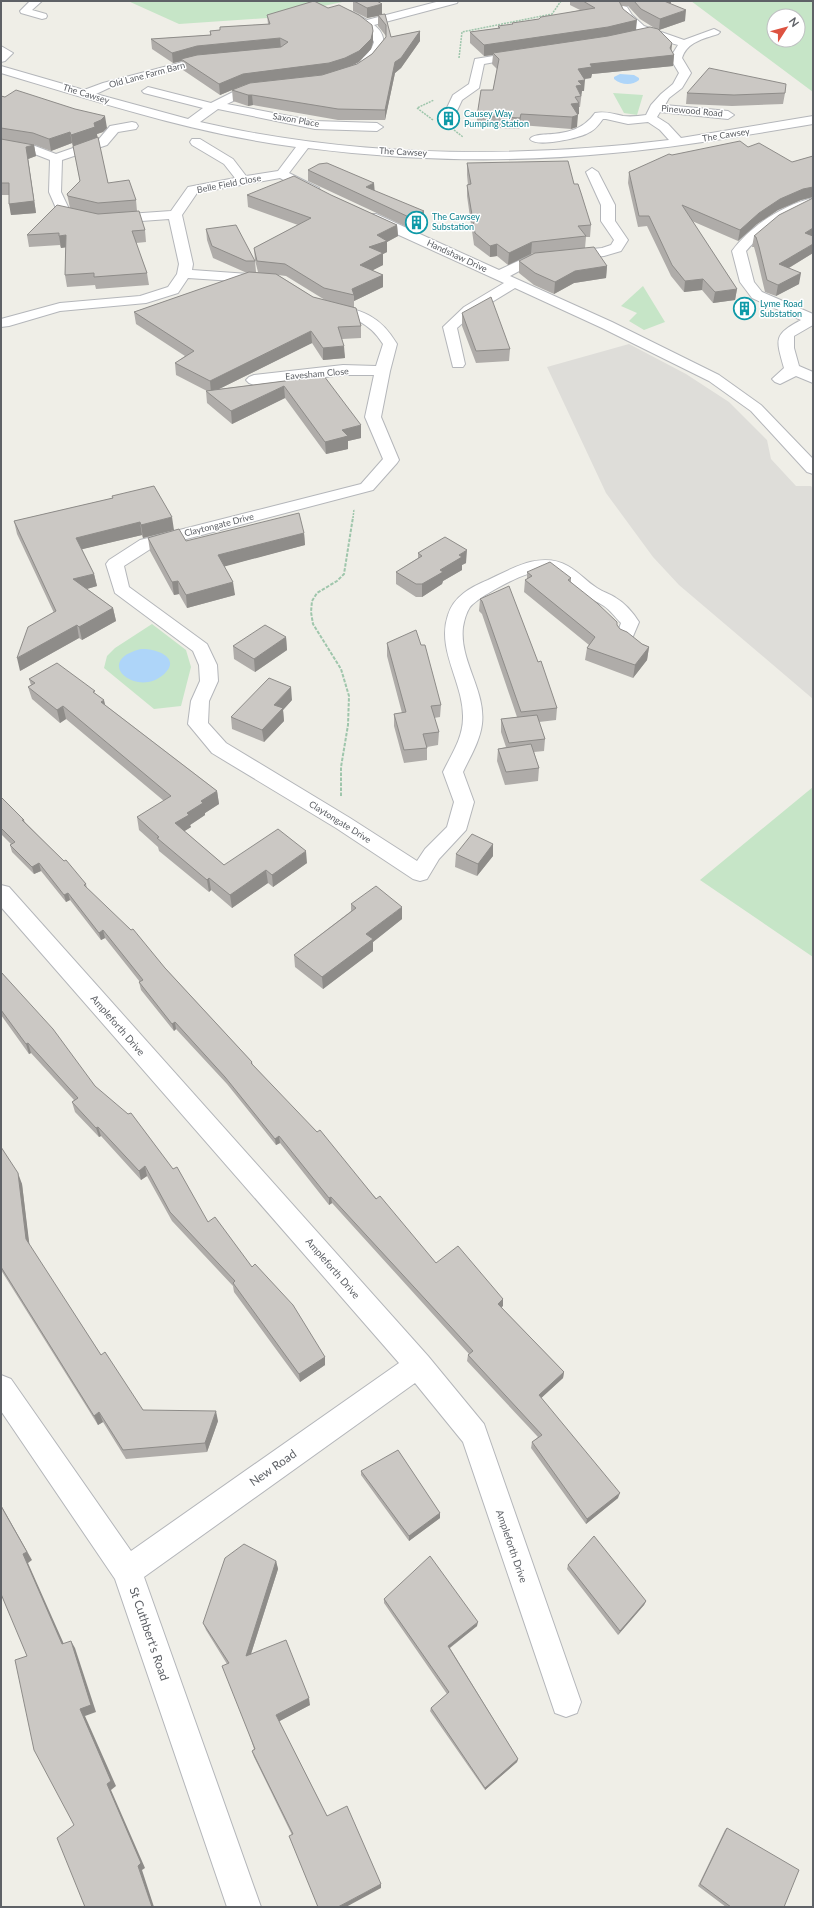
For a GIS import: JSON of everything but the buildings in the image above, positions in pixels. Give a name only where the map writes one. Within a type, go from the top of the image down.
[{"type":"street","points":[[37,1],[28,6],[25,11],[42,16]]},
{"type":"street","points":[[368,23],[452,1]]},
{"type":"street","points":[[335,7],[368,23],[379,36],[380,46],[372,58],[350,72]]},
{"type":"street","points":[[623,9],[626,17],[650,32],[684,43]]},
{"type":"street","points":[[633,37],[650,32]]},
{"type":"street","points":[[678,142],[652,113],[665,96],[678,86],[685,73],[676,58],[678,49],[684,43],[714,32]]},
{"type":"street","points":[[1,49],[7,53],[1,59]]},
{"type":"street","points":[[451,112],[457,98],[475,86],[479,61],[534,52]]},
{"type":"street","name":"Old Lane Farm Barn","points":[[85,94],[107,85],[198,61],[221,59]]},
{"type":"street","name":"The Cawsey","points":[[1,69],[190,123],[245,135],[305,144],[415,153],[475,155],[584,152],[678,142],[813,120]]},
{"type":"street","points":[[190,123],[214,106],[246,89],[275,85]]},
{"type":"street","name":"Saxon Place","points":[[148,91],[214,106],[316,125],[377,127]]},
{"type":"street","name":"Pinewood Road","points":[[536,139],[576,135],[589,129],[599,116],[610,114],[621,119],[639,120],[652,113],[728,115]]},
{"type":"street","points":[[1,144],[36,150],[56,158],[103,142],[114,129],[132,126]]},
{"type":"street","points":[[196,142],[208,151],[233,164],[238,170],[242,180]]},
{"type":"street","points":[[305,144],[282,174],[325,196]]},
{"type":"street","points":[[4,323],[60,307],[141,300],[173,290],[184,274],[186,264],[175,215],[100,220],[64,212],[55,192],[56,158]]},
{"type":"street","points":[[499,276],[531,259],[604,252],[616,248],[621,240],[608,221],[608,205],[592,172]]},
{"type":"street","name":"Belle Field Close","points":[[175,215],[193,190],[282,174]]},
{"type":"street","points":[[809,207],[751,238],[739,251],[747,282],[757,295],[812,319]]},
{"type":"street","name":"Handshaw Drive","points":[[361,213],[607,325],[714,378],[756,408],[813,469]]},
{"type":"street","points":[[184,274],[272,280]]},
{"type":"street","points":[[458,364],[450,327],[469,310],[514,283]]},
{"type":"street","points":[[122,301],[126,316]]},
{"type":"street","name":"Claytongate Drive","points":[[319,304],[364,316],[377,323],[390,344],[382,371],[373,417],[391,460],[367,487],[146,544],[115,564],[121,589],[202,648],[208,665],[209,681],[200,702],[198,724],[219,748],[343,823],[420,873],[432,854],[456,830],[464,802],[453,772],[470,737],[474,719],[472,701],[458,660],[454,642],[457,614],[474,592],[528,568],[545,565],[566,571],[592,593],[612,603],[630,622],[625,637]]},
{"type":"street","points":[[812,319],[787,334],[784,340],[792,368],[813,378]]},
{"type":"street","points":[[780,379],[790,372],[792,368]]},
{"type":"street","name":"Eavesham Close","points":[[254,380],[343,370],[382,371]]},
{"type":"street","name":"Ampleforth Drive","points":[[1,893],[418,1365],[474,1434],[566,1702]]},
{"type":"street","name":"New Road","points":[[127,1570],[418,1365]]},
{"type":"street","name":"St Cuthbert's Road","points":[[1,1388],[127,1570],[244,1907]]},
{"type":"path","points":[[343,823],[339,771],[349,731],[349,702],[346,682],[335,657],[312,621],[312,602],[315,595],[340,580],[344,574],[356,491]]},
{"type":"shaded area","points":[[629,344],[686,374],[729,402],[767,440],[771,459],[796,486],[811,486],[813,489],[813,699],[679,585],[653,557],[606,493],[547,367]]},
{"type":"green space","points":[[128,1],[347,1],[267,18],[179,24]]},
{"type":"green space","points":[[691,1],[813,1],[813,92]]},
{"type":"green space","points":[[613,93],[643,95],[637,115],[624,113]]},
{"type":"green space","points":[[643,286],[665,322],[644,330],[629,321],[637,313],[621,306]]},
{"type":"green space","points":[[152,624],[186,650],[191,667],[181,706],[154,709],[104,668],[107,656],[115,648]]},
{"type":"green space","points":[[813,787],[813,957],[700,880]]},
{"type":"water","points":[[620,74],[634,75],[639,78],[639,80],[630,84],[620,83],[614,79],[614,77]]},
{"type":"water","points":[[141,649],[160,652],[169,659],[170,664],[163,675],[152,681],[141,682],[131,680],[124,675],[119,669],[120,661],[127,655]]},
{"type":"place","name":"Causey Way Pumping Station","points":[[448,119]]},
{"type":"place","name":"The Cawsey Substation","points":[[416,222]]},
{"type":"place","name":"Lyme Road Substation","points":[[745,309]]}]
